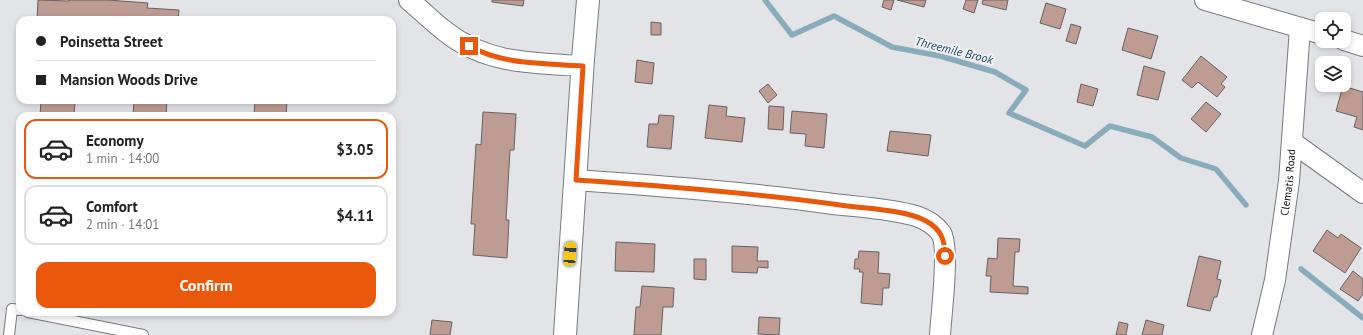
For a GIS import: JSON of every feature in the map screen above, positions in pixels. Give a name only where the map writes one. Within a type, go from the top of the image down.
[{"type":"main road","points":[[565,335],[588,0]]},
{"type":"street","points":[[409,0],[447,33],[476,50],[494,57],[513,61],[583,66]]},
{"type":"street","points":[[1205,0],[1315,32]]},
{"type":"street","name":"Clematis Road","points":[[1262,335],[1275,280],[1289,181],[1300,28]]},
{"type":"street","points":[[1351,42],[1363,46]]},
{"type":"street","points":[[1292,142],[1363,193]]},
{"type":"street","points":[[576,180],[769,195],[901,213],[925,220],[942,234],[945,244],[940,335]]},
{"type":"lane","points":[[9,335],[12,309],[16,310]]},
{"type":"lane","points":[[48,316],[143,335]]},
{"type":"building","points":[[38,0],[108,0],[148,3],[147,8],[179,10],[178,16],[37,16]]},
{"type":"building","points":[[492,0],[524,0],[523,6],[492,2]]},
{"type":"building","points":[[884,0],[894,0],[891,10],[882,7]]},
{"type":"building","points":[[897,0],[926,0],[924,7]]},
{"type":"building","points":[[966,0],[978,0],[974,13],[963,9]]},
{"type":"building","points":[[983,0],[1008,0],[1006,10],[982,4]]},
{"type":"building","points":[[1046,3],[1066,9],[1060,29],[1040,23]]},
{"type":"building","points":[[651,22],[661,23],[661,35],[651,35]]},
{"type":"building","points":[[1071,24],[1081,27],[1076,44],[1066,41]]},
{"type":"building","points":[[1128,28],[1158,36],[1151,59],[1122,50]]},
{"type":"building","points":[[1201,56],[1227,77],[1221,84],[1225,87],[1217,97],[1198,82],[1192,88],[1182,80]]},
{"type":"building","points":[[637,60],[654,63],[652,84],[635,82]]},
{"type":"building","points":[[1144,66],[1165,72],[1158,100],[1137,95]]},
{"type":"building","points":[[768,84],[777,95],[768,103],[759,91]]},
{"type":"building","points":[[1081,84],[1098,89],[1093,106],[1077,102]]},
{"type":"building","points":[[1351,88],[1363,92],[1363,130],[1354,127],[1357,117],[1336,111],[1341,92],[1351,92]]},
{"type":"building","points":[[1206,102],[1221,114],[1206,132],[1191,119]]},
{"type":"building","points":[[41,104],[75,104],[74,112],[40,112]]},
{"type":"building","points":[[134,104],[167,104],[166,112],[133,112]]},
{"type":"building","points":[[255,104],[287,104],[286,112],[254,112]]},
{"type":"building","points":[[709,105],[727,107],[726,116],[745,118],[742,142],[705,138]]},
{"type":"building","points":[[769,106],[784,107],[783,130],[768,129]]},
{"type":"building","points":[[792,111],[827,114],[824,148],[805,146],[806,134],[790,133]]},
{"type":"building","points":[[483,112],[516,114],[514,150],[510,150],[506,220],[509,220],[507,258],[473,255],[475,224],[471,224],[476,144],[481,145]]},
{"type":"building","points":[[659,115],[674,116],[671,149],[647,147],[649,124],[658,124]]},
{"type":"building","points":[[890,131],[931,135],[928,156],[887,151]]},
{"type":"building","points":[[1327,230],[1338,238],[1341,234],[1361,248],[1345,273],[1313,251]]},
{"type":"building","points":[[998,238],[1020,239],[1019,252],[1015,252],[1013,286],[1028,287],[1028,294],[990,292],[991,276],[986,276],[988,258],[997,259]]},
{"type":"building","points":[[616,242],[655,244],[654,272],[615,271]]},
{"type":"building","points":[[732,246],[758,247],[757,261],[768,261],[768,268],[758,267],[757,273],[732,272]]},
{"type":"building","points":[[859,251],[879,252],[878,273],[890,274],[889,288],[883,288],[882,305],[861,303],[863,272],[859,272],[860,269],[854,269],[855,259],[858,259]]},
{"type":"building","points":[[1199,256],[1221,261],[1217,279],[1221,280],[1217,297],[1214,297],[1210,311],[1187,306]]},
{"type":"building","points":[[694,259],[706,259],[706,280],[694,279]]},
{"type":"building","points":[[1353,271],[1363,279],[1363,294],[1358,301],[1340,289]]},
{"type":"building","points":[[642,286],[674,288],[673,307],[663,307],[661,335],[634,335],[636,307],[640,307]]},
{"type":"building","points":[[759,317],[780,318],[779,335],[758,334]]},
{"type":"building","points":[[432,320],[452,322],[450,335],[430,335]]},
{"type":"building","points":[[1146,320],[1164,325],[1162,335],[1142,335]]},
{"type":"building","points":[[1119,322],[1128,324],[1126,335],[1116,335]]},
{"type":"waterway","name":"Threemile Brook","points":[[765,0],[792,35],[834,16],[892,47],[940,56],[995,72],[1026,90],[1009,113],[1085,146],[1110,126],[1152,137],[1181,158],[1216,169],[1246,205]]},
{"type":"waterway","name":"Threemile Brook","points":[[1301,269],[1363,318]]},
{"type":"route","points":[[469,46],[494,57],[513,61],[583,66],[576,180],[769,195],[901,213],[925,220],[937,229],[942,234],[945,244],[945,256]]}]
